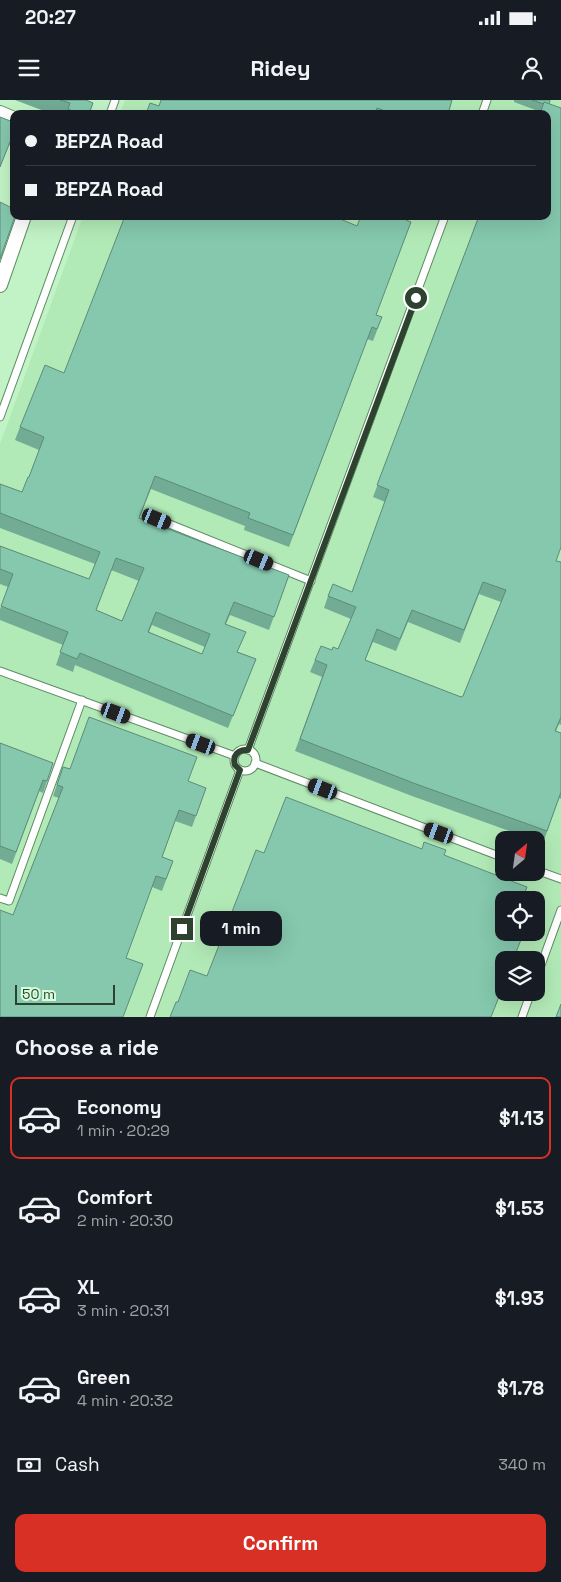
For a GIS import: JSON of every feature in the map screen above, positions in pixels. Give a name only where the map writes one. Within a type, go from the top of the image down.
[{"type":"street","points":[[1,281],[23,220]]},
{"type":"lane","points":[[0,417],[72,220]]},
{"type":"lane","points":[[248,750],[445,220]]},
{"type":"lane","points":[[157,519],[311,581]]},
{"type":"lane","points":[[0,671],[235,756]]},
{"type":"lane","points":[[0,898],[9,902],[82,700]]},
{"type":"lane","points":[[242,750],[248,750],[254,756],[255,763],[248,771],[240,770],[235,765],[235,756],[242,750]]},
{"type":"lane","points":[[255,763],[495,855]]},
{"type":"lane","points":[[150,1017],[240,770]]},
{"type":"lane","points":[[545,873],[561,879],[561,884]]},
{"type":"lane","points":[[545,954],[561,910]]},
{"type":"lane","points":[[522,1017],[528,1001]]},
{"type":"shaded area","points":[[125,100],[561,100],[561,1017],[0,1017],[0,444],[82,220],[551,220],[551,110],[121,110]]},
{"type":"building","points":[[60,100],[86,100],[93,103],[90,110],[70,110],[68,109],[70,103]]},
{"type":"building","points":[[161,100],[452,100],[449,110],[382,110],[377,108],[376,110],[147,110],[150,103],[159,106]]},
{"type":"building","points":[[532,100],[550,100],[549,104],[544,102],[544,104]]},
{"type":"building","points":[[544,102],[561,108],[561,547],[556,561],[561,562],[561,717],[555,731],[561,733],[561,792],[547,831],[416,784],[300,739],[327,665],[315,660],[321,646],[332,650],[333,647],[338,649],[356,607],[328,596],[333,584],[352,592],[389,490],[377,485],[477,220],[551,220],[551,110],[541,110]],"holes":[[[483,582],[506,590],[461,697],[365,660],[377,629],[400,639],[412,610],[464,630]]]},
{"type":"building","points":[[0,117],[10,121],[10,142],[0,167]]},
{"type":"building","points":[[0,202],[10,207],[10,220],[14,220],[0,259]]},
{"type":"building","points":[[123,220],[343,220],[357,226],[359,220],[406,220],[411,222],[376,315],[382,317],[377,329],[372,327],[293,535],[248,518],[250,513],[155,476],[139,518],[289,575],[274,617],[234,602],[225,624],[246,632],[237,652],[256,659],[233,716],[80,653],[77,659],[60,652],[68,632],[1,606],[13,574],[0,569],[0,546],[89,579],[100,552],[0,513],[0,484],[22,492],[44,437],[20,427],[45,365],[64,373]],"holes":[[[116,558],[144,568],[122,621],[96,610]],[[156,612],[210,634],[202,654],[148,632]]]},
{"type":"building","points":[[89,717],[197,757],[188,781],[206,788],[196,816],[179,810],[162,857],[173,861],[166,879],[156,876],[126,958],[143,964],[123,1017],[0,1017],[0,910],[13,915],[63,787],[57,785],[63,767],[70,769]]},
{"type":"building","points":[[0,743],[53,763],[47,781],[43,780],[16,852],[0,846]]},
{"type":"building","points":[[286,797],[422,849],[424,842],[446,850],[444,855],[495,875],[495,881],[511,881],[527,887],[526,891],[495,891],[495,941],[520,941],[517,951],[495,951],[495,1001],[497,1001],[491,1017],[170,1017],[190,970],[207,976],[256,850],[264,853]]},
{"type":"building","points":[[561,1004],[561,1017],[556,1017]]},
{"type":"route","points":[[182,929],[240,770],[235,765],[234,758],[238,752],[248,750],[416,298]]}]
